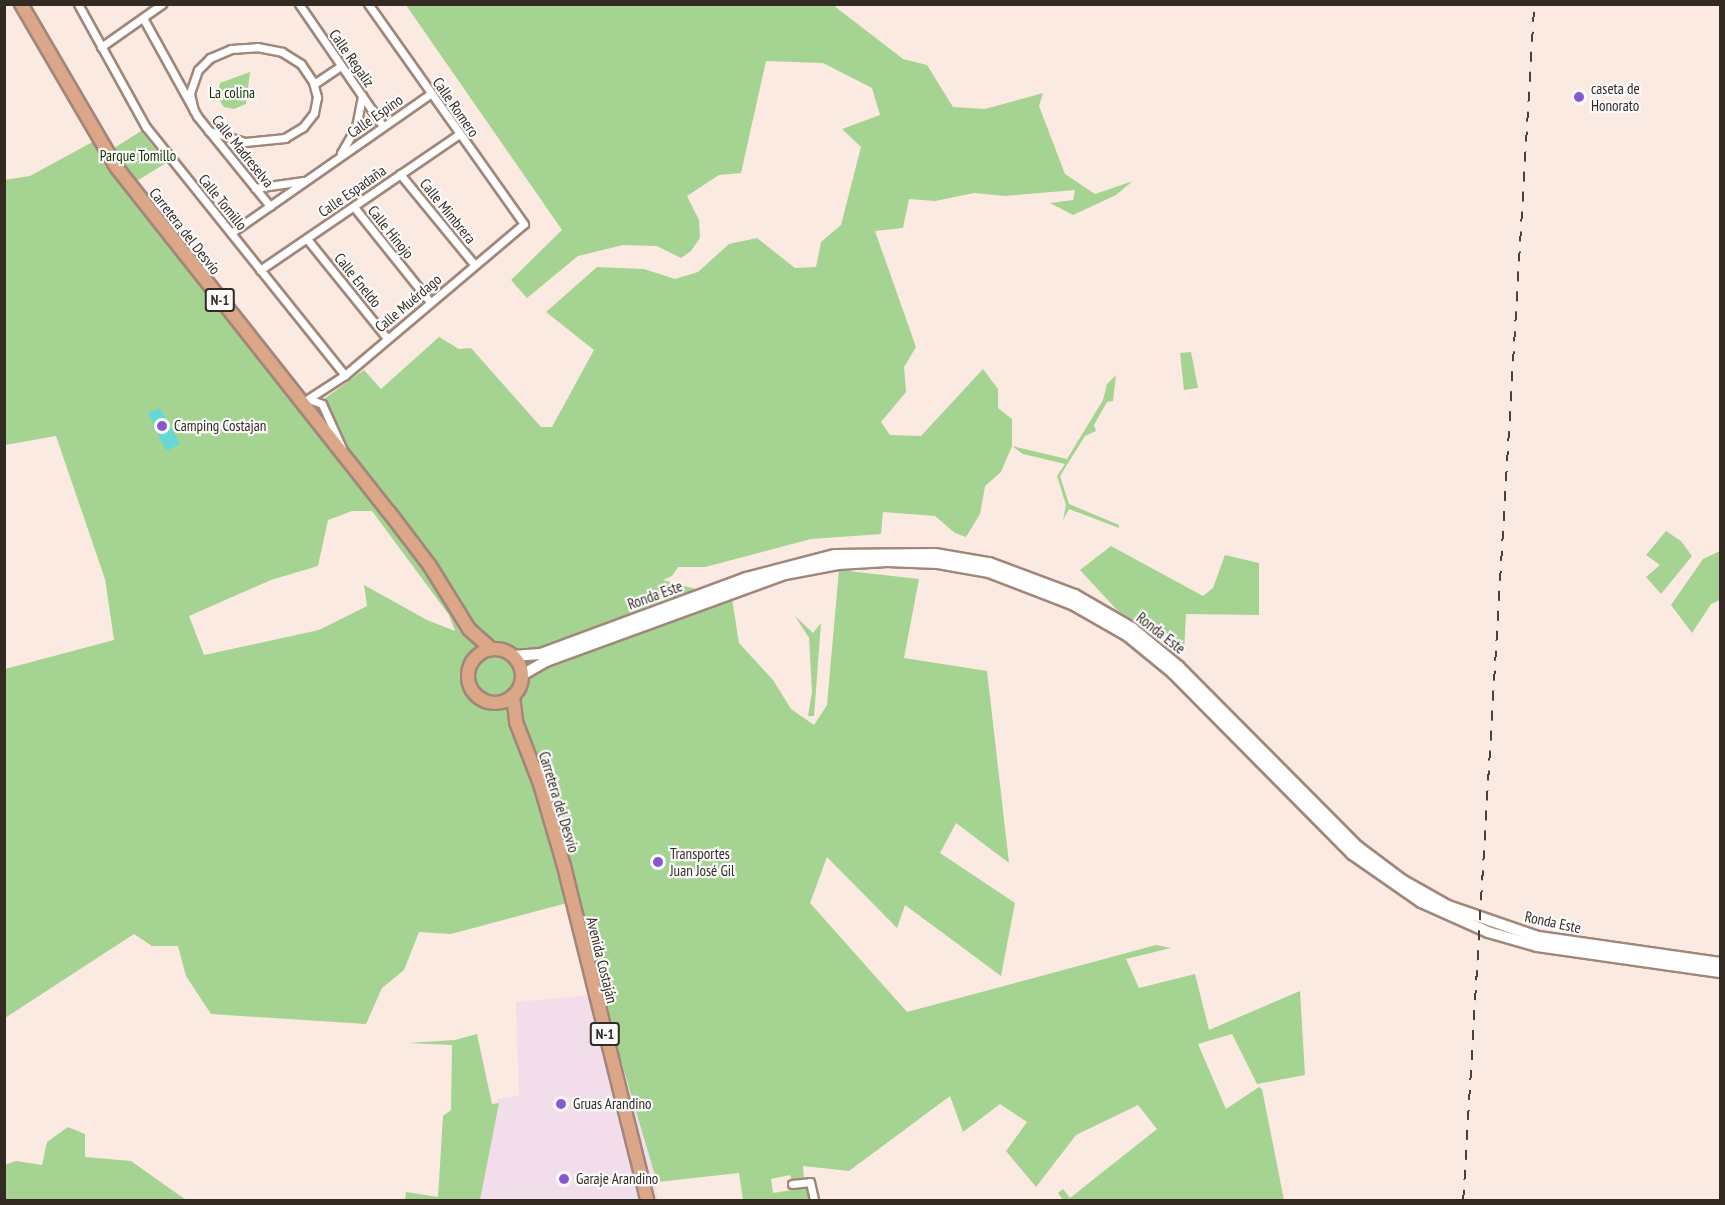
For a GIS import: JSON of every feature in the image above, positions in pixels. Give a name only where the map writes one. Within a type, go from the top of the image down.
[{"type":"highway","name":"Carretera del Desvío","points":[[21,4],[113,162],[305,402],[430,566],[470,629],[491,649]]},
{"type":"highway","name":"Carretera del Desvío","points":[[470,629],[474,658]]},
{"type":"highway","name":"N-1","points":[[491,649],[513,656]]},
{"type":"highway","points":[[474,658],[491,649]]},
{"type":"highway","points":[[513,656],[522,675]]},
{"type":"highway","name":"N-1","points":[[474,658],[468,672],[470,687],[480,699],[495,703]]},
{"type":"highway","name":"N-1","points":[[513,696],[522,675]]},
{"type":"highway","name":"Carretera del Desvío","points":[[513,696],[516,722],[543,794],[570,893]]},
{"type":"highway","points":[[495,703],[513,696]]},
{"type":"highway","name":"Carretera del Desvío","points":[[495,703],[516,722]]},
{"type":"highway","name":"Avenida Costaján","points":[[570,893],[645,1194]]},
{"type":"main road","name":"Ronda Este","points":[[513,656],[541,654],[746,578],[835,555],[935,554],[989,564],[1075,595],[1132,628],[1179,667],[1358,847],[1402,880],[1448,906],[1538,937],[1720,963]]},
{"type":"main road","name":"Ronda Este","points":[[522,675],[546,661],[785,574],[838,564],[887,561],[938,563],[989,572],[1072,604],[1128,636],[1173,674],[1352,854],[1422,902],[1488,932],[1537,946],[1720,972]]},
{"type":"street","name":"Calle Tomillo","points":[[78,4],[146,127],[345,375]]},
{"type":"street","points":[[101,47],[162,4]]},
{"type":"street","name":"Calle Regaliz","points":[[299,4],[383,126]]},
{"type":"street","name":"Calle Romero","points":[[368,4],[524,224]]},
{"type":"street","name":"Calle Madreselva","points":[[142,18],[194,111],[270,206]]},
{"type":"street","points":[[194,111],[190,93],[198,70],[210,58],[231,49],[257,47],[282,52],[301,64],[314,84],[314,113],[303,128],[285,138],[245,142],[209,131]]},
{"type":"street","points":[[314,84],[341,66]]},
{"type":"street","name":"Calle Espino","points":[[231,233],[430,94]]},
{"type":"street","name":"Calle Espino","points":[[336,160],[357,127],[362,96]]},
{"type":"street","name":"Calle Espadaña","points":[[260,270],[459,134]]},
{"type":"street","name":"Calle Mimbrera","points":[[400,174],[474,264]]},
{"type":"street","name":"Calle Espino","points":[[255,188],[310,178]]},
{"type":"street","name":"Calle Hinojo","points":[[354,207],[430,302]]},
{"type":"street","name":"Calle Muérdago","points":[[305,402],[345,375],[524,224]]},
{"type":"street","name":"Calle Eneldo","points":[[307,239],[387,338]]},
{"type":"street","points":[[792,1185],[810,1182],[814,1200]]},
{"type":"shaded area","points":[[606,994],[646,1101],[658,1200],[479,1200],[498,1099],[519,1096],[516,1002]]},
{"type":"green space","points":[[406,5],[833,5],[903,59],[927,65],[953,107],[985,109],[1043,93],[1039,106],[1065,174],[1095,194],[1133,181],[1116,195],[1073,215],[1050,203],[1073,200],[1075,190],[1005,196],[974,193],[935,201],[909,199],[903,228],[875,231],[916,347],[904,367],[906,392],[881,422],[890,435],[921,436],[983,369],[998,389],[998,408],[1012,419],[1012,446],[1001,472],[985,486],[980,514],[966,537],[955,533],[935,516],[883,512],[881,534],[811,539],[705,567],[678,567],[672,576],[663,580],[732,599],[739,643],[773,680],[791,709],[814,725],[827,705],[839,570],[919,579],[904,658],[987,671],[1009,863],[956,823],[940,853],[1015,903],[1001,976],[905,905],[897,928],[827,857],[810,903],[907,1012],[1156,945],[1171,948],[1126,959],[1139,988],[1195,974],[1209,1030],[1300,991],[1305,1075],[1257,1084],[1232,1034],[1198,1044],[1226,1109],[1259,1087],[1262,1089],[1284,1200],[1063,1200],[1058,1193],[1063,1189],[1070,1198],[1157,1129],[1138,1105],[1076,1135],[1036,1187],[1006,1151],[1027,1122],[1000,1104],[963,1132],[950,1096],[849,1171],[803,1166],[804,1179],[792,1182],[790,1175],[771,1179],[773,1193],[809,1187],[811,1200],[743,1200],[739,1173],[657,1182],[544,800],[550,845],[567,903],[451,934],[419,932],[404,970],[382,988],[366,1024],[211,1014],[186,976],[178,946],[152,946],[134,934],[5,1018],[5,669],[114,640],[105,579],[56,436],[5,445],[4,180],[30,176],[98,139],[313,407],[364,370],[381,389],[439,337],[459,349],[471,348],[541,427],[552,427],[594,350],[546,312],[597,267],[644,269],[675,279],[698,272],[729,244],[757,238],[795,268],[816,267],[821,242],[841,225],[861,147],[842,129],[880,115],[872,88],[823,63],[766,61],[741,173],[719,175],[687,196],[699,220],[700,238],[691,251],[681,258],[657,246],[623,245],[578,256],[527,298],[511,280],[562,230]],"holes":[[[352,511],[372,511],[449,615],[455,631],[427,620],[364,585],[367,606],[319,630],[204,655],[189,616],[271,580],[318,566],[328,520]]]},
{"type":"green space","name":"La colina","points":[[250,72],[246,104],[234,109],[224,107],[217,97],[220,83]]},
{"type":"green space","name":"Parque Tomillo","points":[[141,131],[166,163],[135,182],[111,150]]},
{"type":"green space","points":[[1191,352],[1198,388],[1184,390],[1180,353]]},
{"type":"green space","points":[[1116,375],[1113,401],[1107,402],[1094,425],[1096,431],[1085,436],[1060,476],[1069,504],[1119,525],[1119,528],[1069,509],[1063,520],[1066,505],[1057,476],[1065,464],[1023,454],[1012,446],[1067,459],[1103,400],[1107,384]]},
{"type":"green space","points":[[1666,531],[1681,541],[1692,556],[1661,594],[1646,577],[1660,565],[1646,555]]},
{"type":"green space","points":[[1111,546],[1203,596],[1213,588],[1225,555],[1259,563],[1259,615],[1186,614],[1184,652],[1117,610],[1080,570]]},
{"type":"green space","points":[[1720,551],[1720,600],[1711,604],[1692,633],[1671,605],[1703,559]]},
{"type":"green space","points":[[795,616],[813,633],[821,623],[814,716],[808,716],[812,692],[809,638]]},
{"type":"green space","points":[[477,1034],[492,1104],[499,1103],[480,1200],[405,1200],[406,1192],[438,1197],[443,1116],[451,1110],[452,1045],[408,1043],[455,1040]]},
{"type":"green space","points":[[68,1127],[85,1134],[85,1157],[131,1161],[186,1200],[5,1200],[5,1165],[16,1161],[42,1165],[47,1142]]},
{"type":"water","name":"Camping Costajan","points":[[160,408],[180,444],[166,451],[148,413]]},
{"type":"railway","points":[[1463,1200],[1534,4]]},
{"type":"place","name":"caseta de Honorato","points":[[1579,97]]},
{"type":"place","name":"Camping Costajan","points":[[162,426]]},
{"type":"place","name":"Transportes Juan José Gil","points":[[658,862]]},
{"type":"place","name":"Gruas Arandino","points":[[561,1104]]},
{"type":"place","name":"Garaje Arandino","points":[[564,1179]]}]
